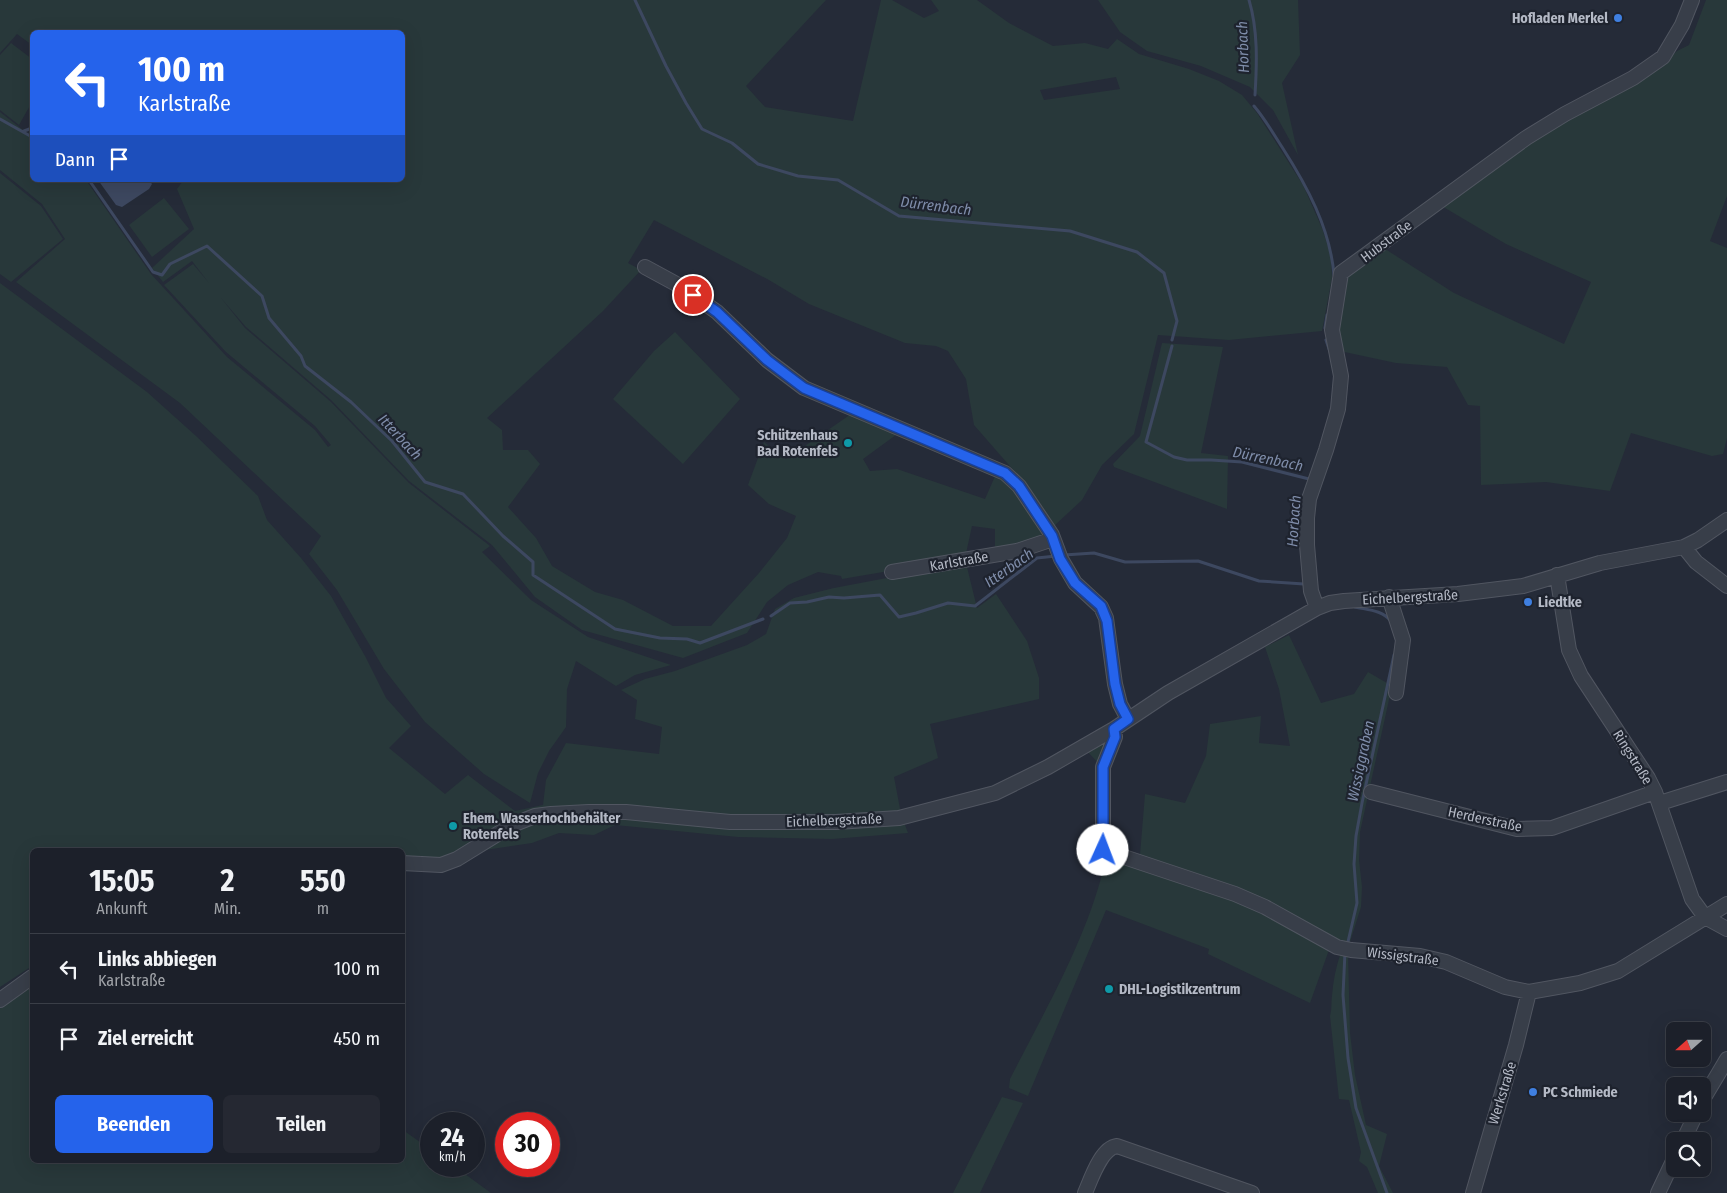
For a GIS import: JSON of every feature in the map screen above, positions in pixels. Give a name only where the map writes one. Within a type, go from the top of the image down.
[{"type":"street","name":"Hubstraße","points":[[1317,608],[1311,591],[1307,545],[1309,499],[1338,409],[1341,376],[1332,330],[1342,273],[1526,138],[1565,114],[1633,78],[1662,56],[1682,24],[1692,0]]},
{"type":"street","points":[[646,267],[680,286],[717,312],[767,360],[804,388],[1005,473],[1019,486],[1075,583],[1101,606],[1106,618],[1115,684],[1120,704],[1128,719]]},
{"type":"street","name":"Eichelbergstraße","points":[[405,863],[441,865],[457,859],[512,825],[534,816],[589,812],[626,812],[730,822],[836,822],[899,818],[994,793],[1048,767],[1114,729],[1168,693],[1317,608],[1330,603],[1488,592],[1522,586],[1600,563],[1684,547],[1698,540],[1727,520]]},
{"type":"street","points":[[1684,547],[1696,562],[1727,586]]},
{"type":"street","name":"Karlstraße","points":[[892,572],[1017,551],[1057,549]]},
{"type":"street","name":"Ringstraße","points":[[1557,575],[1569,650],[1581,676],[1657,798],[1692,899],[1705,916],[1727,929]]},
{"type":"street","points":[[1389,598],[1403,640],[1396,693]]},
{"type":"street","name":"Wissigstraße","points":[[1114,729],[1115,737],[1103,767],[1103,850],[1235,894],[1265,907],[1336,947],[1420,956],[1446,962],[1505,987],[1529,992],[1580,983],[1618,972],[1727,904]]},
{"type":"street","name":"Herderstraße","points":[[1371,792],[1517,828],[1533,829],[1552,828],[1657,798],[1727,782]]},
{"type":"street","points":[[0,1000],[30,978]]},
{"type":"street","name":"Werkstraße","points":[[1472,1193],[1516,1045],[1529,992]]},
{"type":"street","points":[[1711,1087],[1727,1059]]},
{"type":"street","points":[[1085,1193],[1104,1152],[1111,1146],[1122,1147],[1252,1193]]},
{"type":"street","points":[[1658,1193],[1666,1176]]},
{"type":"shaded area","points":[[0,0],[826,0],[746,86],[765,107],[853,121],[881,0],[892,0],[924,18],[939,11],[931,0],[977,0],[1009,23],[1053,46],[1085,43],[1108,49],[1117,39],[1139,54],[1189,69],[1219,81],[1242,95],[1257,113],[1303,185],[1322,228],[1331,256],[1332,278],[1322,331],[1229,340],[1158,335],[1134,434],[1102,465],[1082,500],[1054,526],[1015,472],[974,425],[966,379],[948,351],[936,346],[905,343],[809,304],[769,280],[654,220],[628,263],[641,270],[603,311],[487,418],[502,430],[503,450],[528,450],[540,464],[508,507],[536,538],[552,566],[595,592],[623,600],[673,626],[711,626],[759,573],[787,538],[796,516],[769,504],[748,485],[764,442],[786,459],[854,412],[900,432],[863,459],[870,471],[897,469],[985,499],[996,474],[1021,496],[1046,534],[1042,540],[995,552],[995,529],[972,526],[965,558],[842,579],[841,576],[818,572],[788,585],[767,602],[747,633],[683,658],[582,630],[535,597],[492,545],[409,481],[331,400],[246,327],[221,298],[245,328],[331,402],[409,483],[490,546],[482,552],[531,600],[588,637],[671,665],[635,675],[616,686],[576,661],[567,689],[566,727],[549,751],[538,773],[530,803],[484,774],[425,722],[384,669],[337,590],[309,554],[321,536],[180,403],[16,282],[65,239],[42,204],[0,170],[0,112],[30,135],[30,182],[87,182],[151,274],[227,357],[315,430],[328,447],[331,445],[315,426],[226,352],[164,285],[193,264],[209,283],[192,261],[163,282],[152,268],[194,229],[177,189],[182,182],[405,182],[405,30],[30,30],[30,44],[17,34],[0,53]],"holes":[[[1116,77],[1120,89],[1044,100],[1040,90]]]},
{"type":"shaded area","points":[[1098,0],[1298,0],[1300,55],[1282,83],[1298,155],[1273,110],[1250,87],[1201,66],[1147,51],[1120,32]]},
{"type":"shaded area","points":[[1706,0],[1727,0],[1727,196],[1710,241],[1727,248],[1727,438],[1723,454],[1712,456],[1631,433],[1610,491],[1546,482],[1481,485],[1480,406],[1468,405],[1447,367],[1396,363],[1340,351],[1335,320],[1341,286],[1350,274],[1382,247],[1454,293],[1564,344],[1591,282],[1506,244],[1440,205],[1523,145],[1660,67],[1677,51],[1689,45]]},
{"type":"shaded area","points":[[11,43],[30,57],[30,106],[19,125],[0,110],[0,55]]},
{"type":"shaded area","points":[[0,173],[41,206],[63,239],[11,282],[0,274]]},
{"type":"shaded area","points":[[164,198],[189,229],[152,257],[129,225]]},
{"type":"shaded area","points":[[0,283],[147,392],[258,496],[267,520],[301,558],[331,596],[386,698],[411,726],[389,748],[445,794],[468,775],[515,811],[543,805],[546,780],[566,743],[659,754],[662,727],[635,719],[637,700],[621,690],[645,679],[675,671],[747,645],[766,634],[775,609],[794,598],[834,588],[966,563],[977,608],[996,594],[1027,641],[1039,678],[1039,699],[930,724],[938,758],[894,777],[901,814],[908,833],[832,839],[738,837],[615,825],[594,835],[559,833],[532,843],[452,855],[438,860],[405,858],[405,848],[30,848],[30,967],[0,987]]},
{"type":"shaded area","points":[[675,332],[740,399],[683,464],[613,399],[654,351]]},
{"type":"shaded area","points":[[1162,343],[1223,347],[1201,453],[1228,456],[1227,509],[1114,467],[1113,464],[1140,436]]},
{"type":"shaded area","points":[[1289,635],[1321,703],[1354,694],[1368,672],[1392,686],[1360,832],[1361,907],[1349,945],[1224,883],[1164,865],[1140,855],[1145,794],[1185,803],[1206,756],[1210,724],[1261,716],[1259,743],[1290,746],[1279,689],[1265,647]]},
{"type":"shaded area","points":[[1107,740],[1099,764],[1087,751]]},
{"type":"shaded area","points":[[1106,858],[1231,895],[1330,947],[1310,1003],[1208,954],[1209,949],[1106,910],[1028,1096],[1009,1088],[1010,1079],[1078,943],[1089,915]]},
{"type":"shaded area","points":[[1341,952],[1348,952],[1350,1033],[1355,1075],[1366,1125],[1387,1134],[1379,1166],[1393,1193],[1378,1193],[1367,1167],[1359,1161],[1361,1152],[1349,1100],[1339,1099],[1330,1016],[1332,990]]},
{"type":"shaded area","points":[[30,988],[30,1163],[405,1163],[405,1131],[420,1142],[420,1177],[469,1177],[491,1193],[0,1193],[0,1008]]},
{"type":"shaded area","points":[[1002,1097],[1023,1103],[980,1193],[953,1193]]},
{"type":"water","points":[[99,182],[150,182],[152,184],[149,189],[122,207],[116,205]]},
{"type":"waterway","name":"Dürrenbach","points":[[635,0],[666,66],[702,129],[732,143],[758,164],[798,176],[838,180],[899,216],[1070,231],[1137,252],[1164,273],[1177,321],[1172,340]]},
{"type":"waterway","name":"Horbach","points":[[1249,0],[1255,35],[1255,95]]},
{"type":"waterway","name":"Horbach","points":[[1254,106],[1291,162],[1316,208],[1328,241],[1334,275]]},
{"type":"waterway","name":"Itterbach","points":[[0,119],[30,136]]},
{"type":"waterway","points":[[24,131],[30,129]]},
{"type":"waterway","name":"Itterbach","points":[[90,182],[153,272],[162,275],[170,264],[207,246],[262,296],[269,318],[301,356],[305,366],[351,402],[392,441],[425,482],[463,494],[503,536],[533,562],[533,575],[615,629],[660,638],[687,639],[700,643],[763,619]]},
{"type":"waterway","name":"Horbach","points":[[1325,328],[1327,315]]},
{"type":"waterway","name":"Horbach","points":[[1326,340],[1329,349]]},
{"type":"waterway","name":"Dürrenbach","points":[[1172,346],[1146,442],[1174,457],[1187,460],[1242,462],[1309,479]]},
{"type":"waterway","name":"Itterbach","points":[[1064,555],[1094,553],[1125,562],[1198,561],[1259,581],[1304,584]]},
{"type":"waterway","name":"Itterbach","points":[[771,616],[790,603],[807,602],[829,597],[844,598],[880,595],[899,617],[948,603],[975,606],[1037,558],[1056,556]]},
{"type":"waterway","name":"Wissiggraben","points":[[1355,607],[1379,613],[1391,621]]},
{"type":"waterway","name":"Wissiggraben","points":[[1347,946],[1357,903],[1354,864],[1356,836],[1394,655]]},
{"type":"waterway","name":"Wissiggraben","points":[[1345,952],[1343,995],[1348,1058],[1356,1108],[1387,1193]]},
{"type":"place","name":"Hofladen Merkel","points":[[1618,18]]},
{"type":"place","name":"Schützenhaus Bad Rotenfels","points":[[848,443]]},
{"type":"place","name":"Liedtke","points":[[1528,602]]},
{"type":"place","name":"Ehem. Wasserhochbehälter Rotenfels","points":[[453,826]]},
{"type":"place","name":"DHL-Logistikzentrum","points":[[1109,989]]},
{"type":"place","name":"PC Schmiede","points":[[1533,1092]]},
{"type":"route","points":[[693,295],[717,312],[767,360],[804,388],[1005,473],[1019,486],[1052,536],[1060,559],[1075,583],[1101,606],[1106,618],[1115,684],[1120,704],[1128,719],[1114,729],[1115,737],[1103,767],[1103,850]]}]
